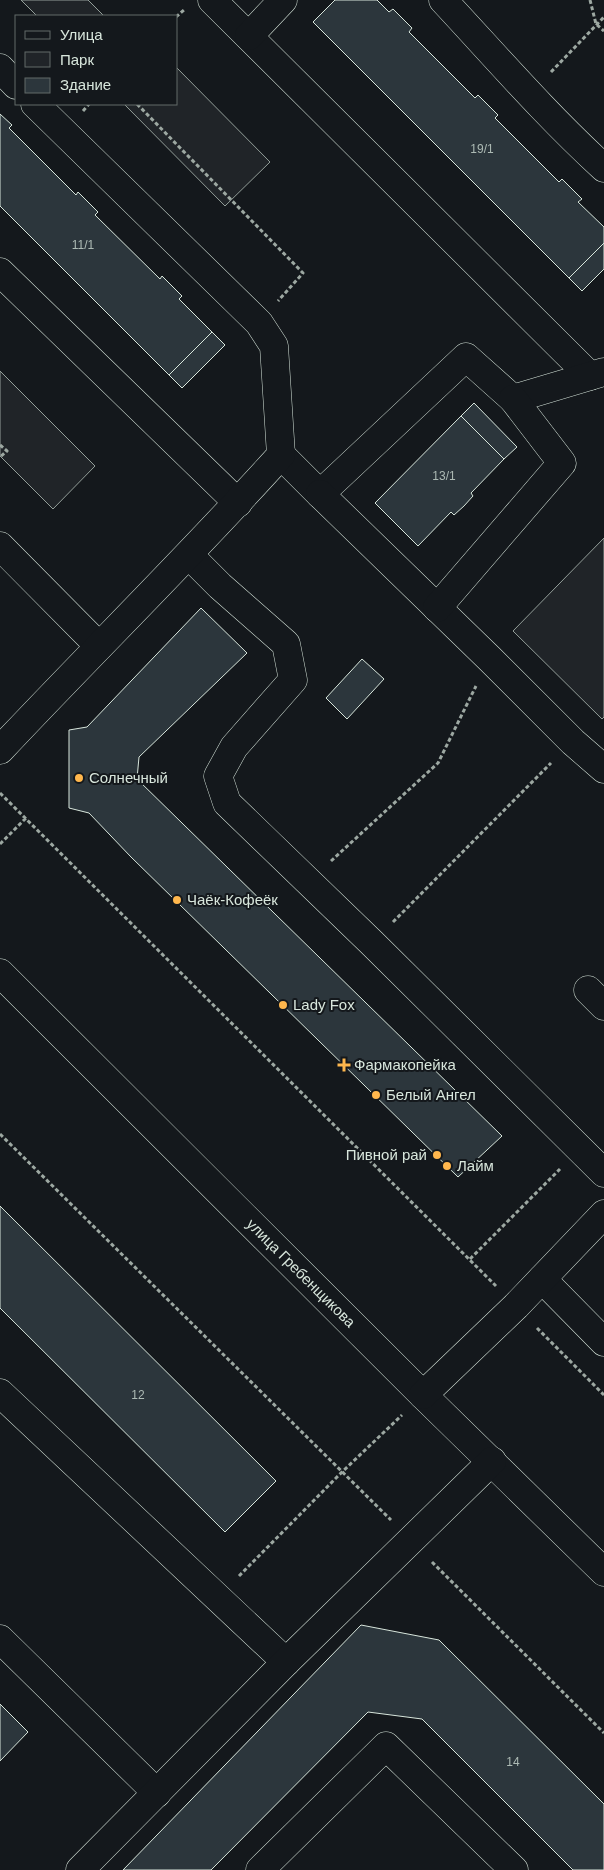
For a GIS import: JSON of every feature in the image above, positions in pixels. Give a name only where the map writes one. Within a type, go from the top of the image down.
[{"type":"street","points":[[212,0],[597,374],[513,399]]},
{"type":"street","points":[[249,36],[283,0]]},
{"type":"street","points":[[444,0],[530,94],[604,168]]},
{"type":"street","points":[[0,68],[15,84]]},
{"type":"street","points":[[36,105],[259,323],[274,346],[281,455],[490,658],[573,742],[604,769]]},
{"type":"street","points":[[0,272],[238,503]]},
{"type":"street","points":[[320,494],[466,358],[513,399],[562,463],[437,608]]},
{"type":"street","points":[[0,750],[189,555],[281,455]]},
{"type":"street","points":[[0,546],[99,646]]},
{"type":"street","points":[[189,555],[220,586],[286,644],[292,680],[234,747],[218,776],[227,803],[372,943],[604,1173]]},
{"type":"street","name":"улица Гребенщикова","points":[[0,973],[423,1395],[604,1572]]},
{"type":"street","points":[[423,1395],[516,1306],[604,1214]]},
{"type":"street","points":[[542,1278],[604,1342]]},
{"type":"street","points":[[0,1393],[286,1662]]},
{"type":"street","points":[[80,1870],[286,1662],[492,1461]]},
{"type":"street","points":[[0,1639],[157,1793]]},
{"type":"street","points":[[260,1870],[386,1746],[514,1870]]},
{"type":"path","points":[[590,0],[596,24],[604,31]]},
{"type":"path","points":[[530,94],[604,17]]},
{"type":"path","points":[[138,105],[303,273],[259,323]]},
{"type":"path","points":[[0,445],[7,451],[0,457]]},
{"type":"path","points":[[309,882],[438,763],[490,658]]},
{"type":"path","points":[[372,943],[573,742]]},
{"type":"path","points":[[0,792],[470,1259],[604,1395]]},
{"type":"path","points":[[0,844],[26,818]]},
{"type":"path","points":[[0,1134],[604,1733]]},
{"type":"path","points":[[470,1259],[579,1150]]},
{"type":"path","points":[[218,1598],[342,1472],[423,1395]]},
{"type":"green space","points":[[21,0],[88,0],[103,15],[36,15]]},
{"type":"green space","points":[[178,69],[270,162],[225,206],[125,105],[178,105]]},
{"type":"green space","points":[[0,371],[95,466],[53,509],[0,456]]},
{"type":"green space","points":[[604,538],[604,717],[602,719],[513,631]]},
{"type":"building","points":[[335,0],[377,0],[389,12],[393,9],[412,28],[409,32],[475,98],[478,95],[498,115],[495,118],[559,182],[562,179],[582,199],[578,202],[604,227],[604,243],[569,278],[313,22]]},
{"type":"building","points":[[0,114],[12,125],[9,128],[76,195],[78,192],[98,212],[95,215],[160,279],[162,276],[182,296],[179,299],[212,332],[169,375],[0,206]]},
{"type":"building","points":[[604,243],[604,269],[582,291],[569,278]]},
{"type":"building","points":[[212,332],[225,345],[182,388],[169,375]]},
{"type":"building","points":[[474,403],[517,447],[504,459],[461,416]]},
{"type":"building","points":[[461,416],[504,459],[471,493],[473,496],[464,506],[454,515],[451,512],[418,546],[375,503]]},
{"type":"building","points":[[201,608],[247,653],[139,757],[137,779],[502,1136],[458,1177],[131,857],[89,813],[69,808],[69,730],[87,727]]},
{"type":"building","points":[[362,659],[384,679],[347,719],[326,698]]},
{"type":"building","points":[[0,1206],[276,1481],[225,1532],[0,1308]]},
{"type":"building","points":[[361,1625],[439,1640],[604,1804],[604,1870],[573,1870],[422,1719],[368,1712],[211,1870],[123,1870]]},
{"type":"building","points":[[0,1704],[28,1732],[0,1761]]},
{"type":"place","name":"Солнечный","points":[[79,778]]},
{"type":"place","name":"Чаёк-Кофеёк","points":[[177,900]]},
{"type":"place","name":"Lady Fox","points":[[283,1005]]},
{"type":"place","name":"Фармакопейка","points":[[344,1065]]},
{"type":"place","name":"Белый Ангел","points":[[376,1095]]},
{"type":"place","name":"Пивной рай","points":[[437,1155]]},
{"type":"place","name":"Лайм","points":[[447,1166]]}]
